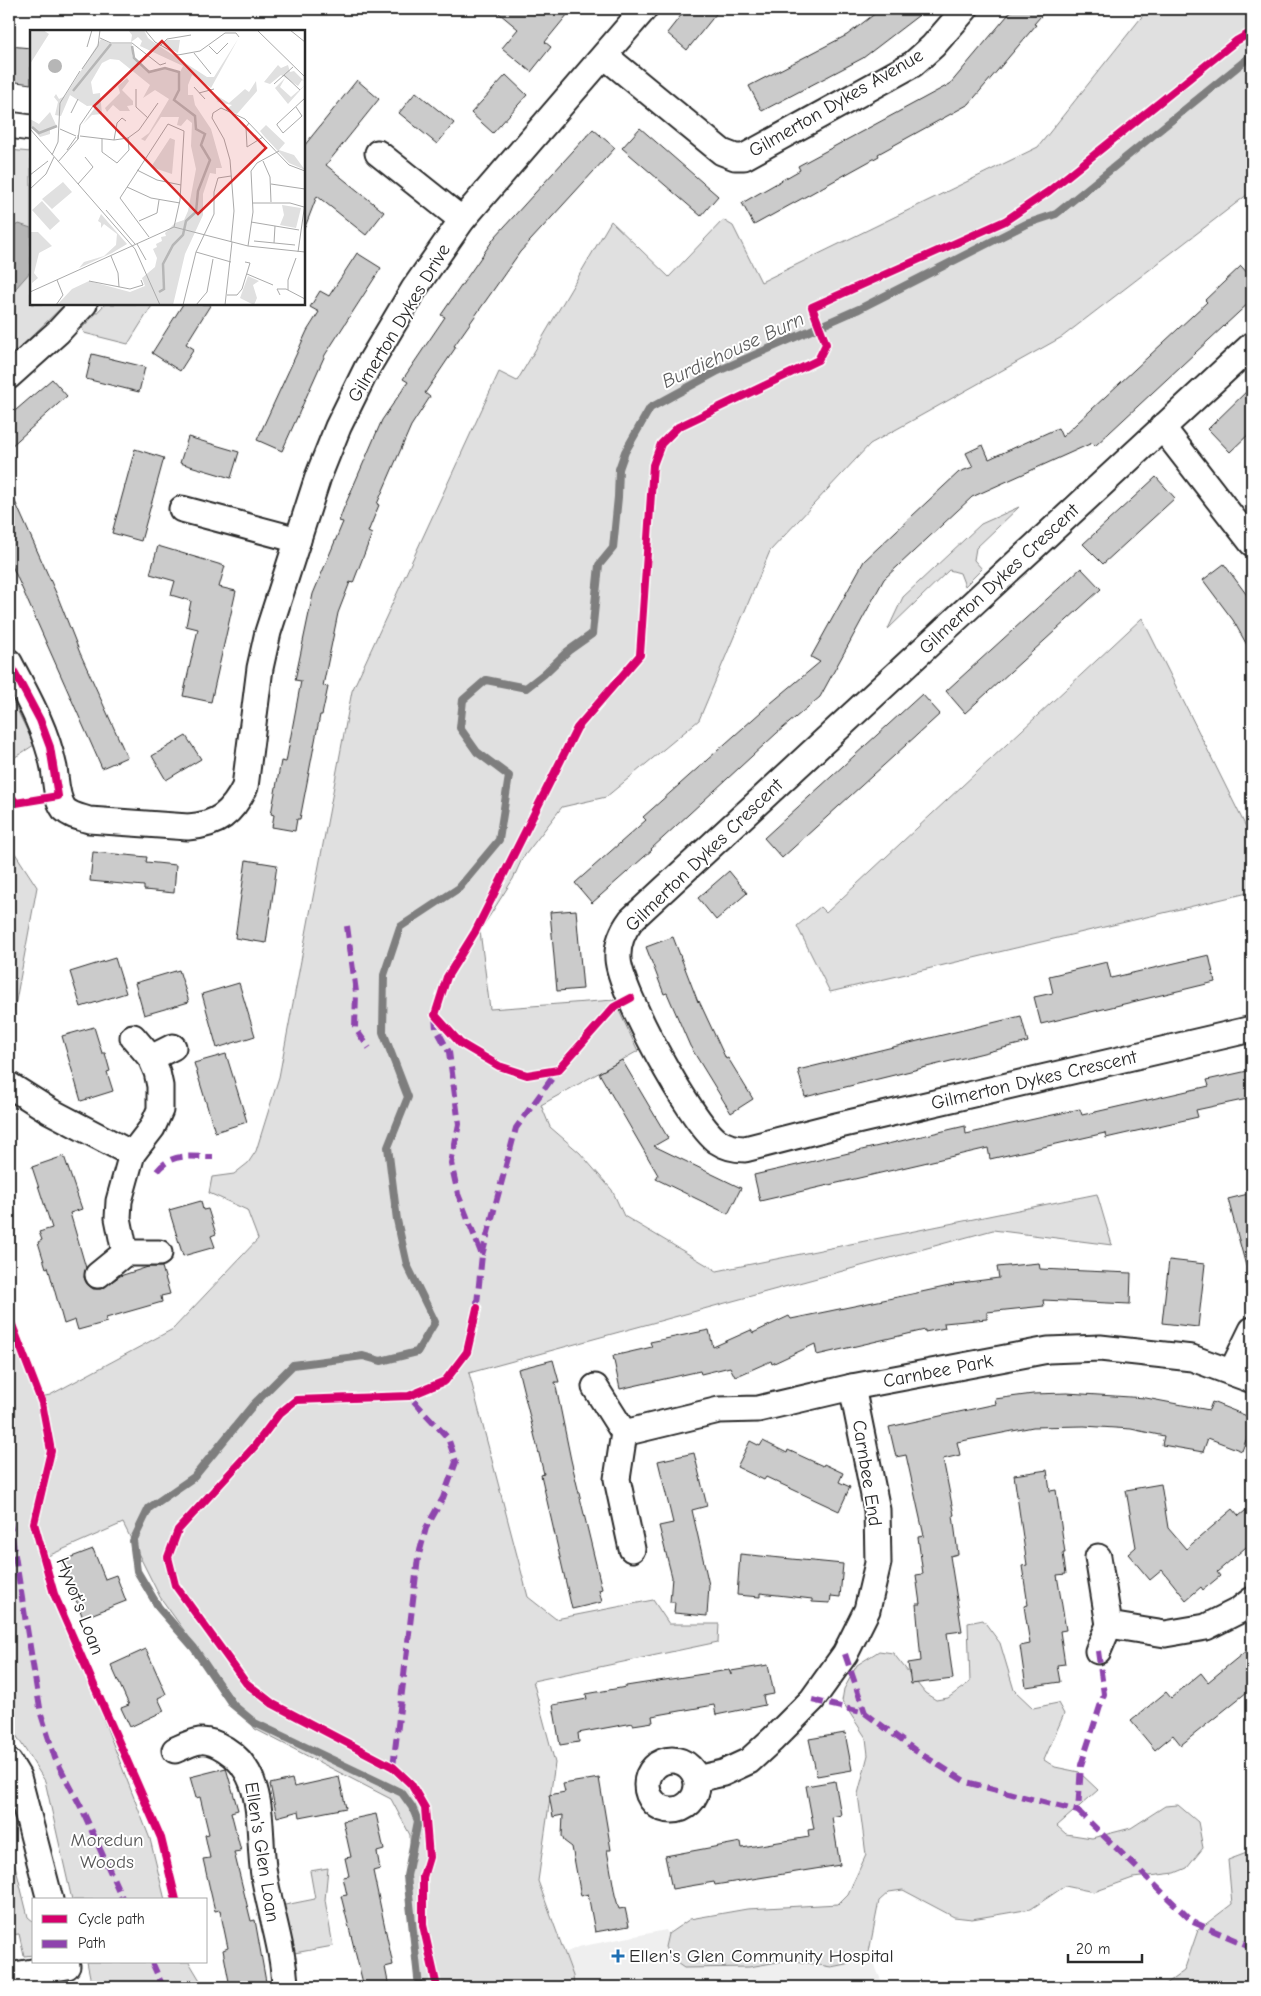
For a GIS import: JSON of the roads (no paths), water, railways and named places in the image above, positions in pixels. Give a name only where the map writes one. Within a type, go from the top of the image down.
[{"type":"street","name":"Gilmerton Dykes Drive","points":[[9,662],[40,720],[50,747],[58,796],[64,808],[73,815],[89,820],[205,826],[221,818],[237,804],[245,787],[260,668],[268,632],[318,477],[338,427],[367,368],[414,289],[462,220],[644,9]]},
{"type":"street","name":"Gilmerton Dykes Avenue","points":[[605,56],[722,152],[744,158],[913,64],[934,46],[965,9]]},
{"type":"street","points":[[9,125],[30,128]]},
{"type":"street","points":[[378,153],[462,220]]},
{"type":"street","points":[[9,376],[58,332],[83,305]]},
{"type":"street","name":"Gilmerton Dykes Crescent","points":[[1252,345],[631,920],[623,930],[619,944],[618,959],[625,984],[663,1064],[706,1131],[717,1142],[733,1149],[746,1149],[827,1128],[1252,1029]]},
{"type":"street","points":[[1162,427],[1252,543]]},
{"type":"street","points":[[182,509],[298,540]]},
{"type":"street","points":[[125,1253],[118,1218],[119,1202],[132,1154],[152,1128],[160,1110],[160,1086],[157,1072],[151,1058],[133,1037]]},
{"type":"street","points":[[151,1058],[173,1047]]},
{"type":"street","points":[[9,1085],[50,1111],[132,1154]]},
{"type":"street","points":[[98,1275],[125,1253],[159,1252]]},
{"type":"street","points":[[1242,1376],[1252,1330]]},
{"type":"street","name":"Carnbee Park","points":[[624,1432],[719,1410],[758,1409],[852,1387],[1048,1350],[1100,1348],[1192,1358],[1242,1376]]},
{"type":"street","points":[[595,1387],[624,1432],[617,1479],[632,1549]]},
{"type":"street","name":"Carnbee End","points":[[697,1779],[723,1774],[748,1761],[773,1739],[818,1692],[846,1654],[868,1610],[878,1563],[877,1510],[852,1387]]},
{"type":"street","points":[[1098,1557],[1109,1625],[1098,1651]]},
{"type":"street","points":[[1109,1625],[1165,1634],[1206,1627],[1238,1611],[1252,1600]]},
{"type":"street","name":"Ellen's Glen Loan","points":[[175,1750],[199,1741],[214,1743],[231,1753],[248,1771],[253,1782],[260,1826],[263,1872],[285,1987]]},
{"type":"street","points":[[9,1762],[18,1777],[49,1898]]},
{"type":"street","points":[[9,1976],[68,1972]]},
{"type":"waterway","name":"Burdiehouse Burn","points":[[419,1987],[407,1876],[418,1821],[412,1807],[402,1793],[255,1723],[232,1704],[194,1648],[159,1608],[137,1571],[133,1541],[149,1508],[194,1477],[253,1405],[293,1365],[363,1356],[381,1361],[417,1352],[435,1322],[407,1265],[397,1220],[388,1147],[408,1097],[383,1032],[384,975],[400,927],[459,888],[499,840],[509,776],[477,752],[460,728],[463,700],[486,680],[526,688],[568,651],[592,634],[599,565],[613,548],[619,469],[625,452],[650,408],[718,371],[859,309],[1026,224],[1056,214],[1252,55]]},
{"type":"place","name":"Ellen's Glen Community Hospital","points":[[618,1956]]},
{"type":"park label","name":"Moredun Woods","points":[[107,1851]]}]
